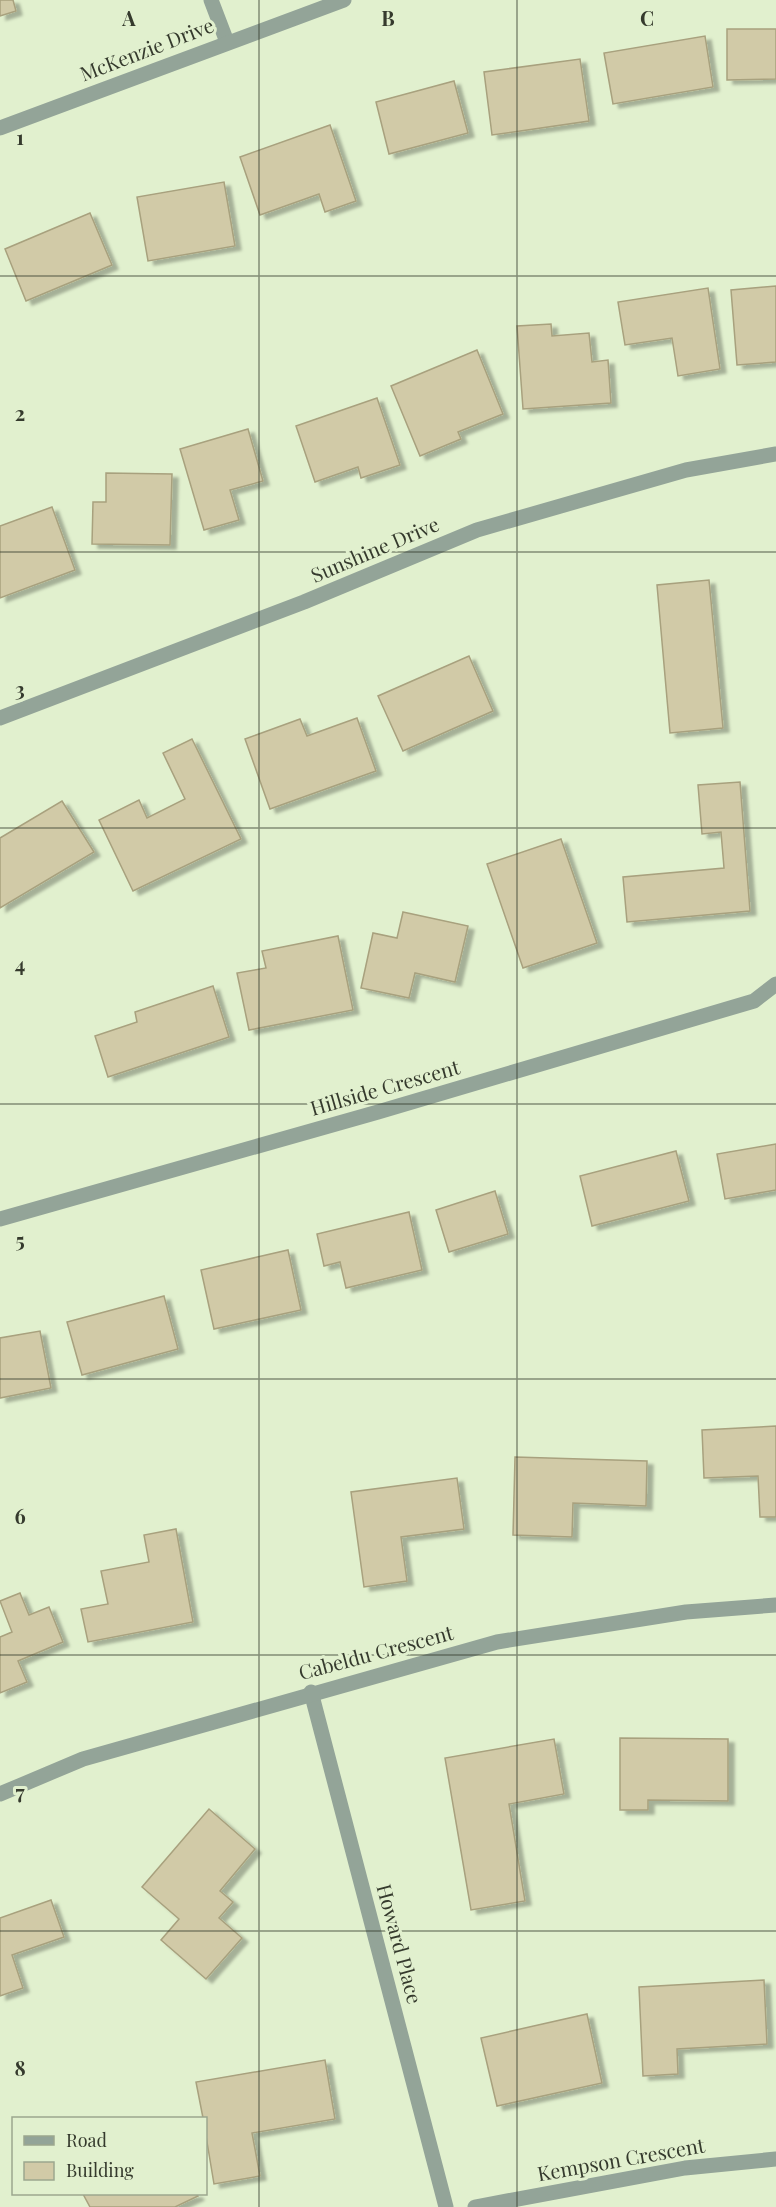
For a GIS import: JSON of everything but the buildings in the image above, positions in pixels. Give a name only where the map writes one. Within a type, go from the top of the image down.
[{"type":"street","points":[[210,0],[227,42]]},
{"type":"street","name":"McKenzie Drive","points":[[0,128],[344,0]]},
{"type":"street","name":"Sunshine Drive","points":[[0,717],[304,602],[477,530],[686,470],[776,454]]},
{"type":"street","name":"Hillside Crescent","points":[[0,1219],[389,1109],[754,1001],[776,984]]},
{"type":"street","name":"Cabeldu Crescent","points":[[0,1794],[83,1759],[311,1692],[497,1642],[686,1612],[776,1605]]},
{"type":"street","name":"Howard Place","points":[[311,1692],[446,2207]]},
{"type":"street","name":"Kempson Crescent","points":[[475,2207],[685,2168],[776,2159]]}]
